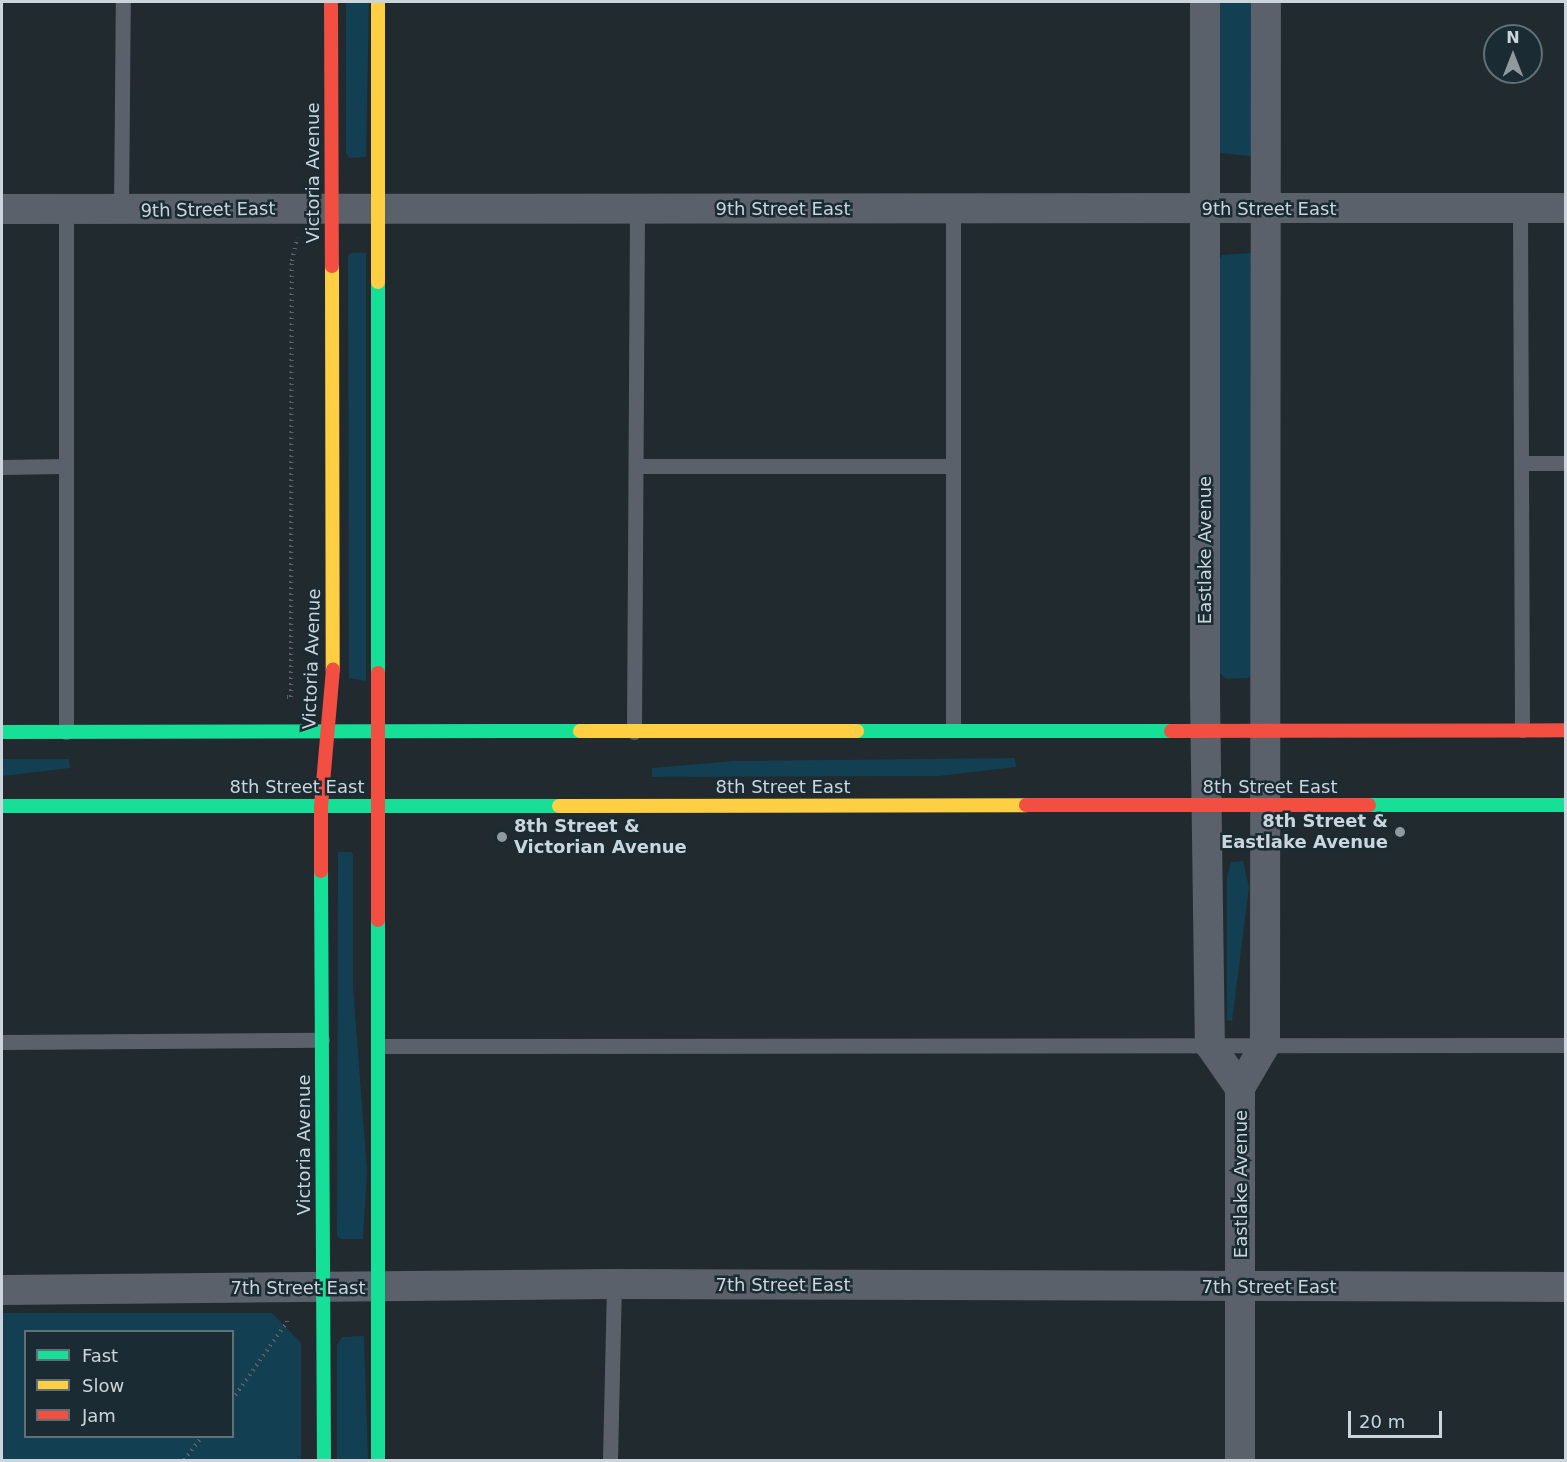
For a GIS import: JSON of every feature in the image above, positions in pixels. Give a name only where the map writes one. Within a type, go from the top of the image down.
[{"type":"main road","name":"Victoria Avenue","points":[[324,1461],[321,806],[333,697],[318,208],[331,2]]},
{"type":"main road","points":[[378,2],[378,1461]]},
{"type":"main road","points":[[2,732],[1566,730]]},
{"type":"main road","name":"8th Street East","points":[[2,806],[1566,805]]},
{"type":"street","name":"Eastlake Avenue","points":[[1205,2],[1206,731],[1209,805],[1210,1045],[1240,1088]]},
{"type":"street","points":[[1265,1045],[1266,2]]},
{"type":"street","name":"9th Street East","points":[[2,209],[121,211],[318,208],[1566,208]]},
{"type":"street","name":"Eastlake Avenue","points":[[1240,1461],[1240,1088],[1265,1045]]},
{"type":"street","name":"7th Street East","points":[[2,1290],[614,1284],[1241,1288],[1566,1287]]},
{"type":"lane","points":[[121,211],[123,2]]},
{"type":"lane","points":[[953,730],[954,208]]},
{"type":"lane","points":[[1520,208],[1522,730]]},
{"type":"lane","points":[[66,209],[64,466],[66,732]]},
{"type":"lane","points":[[634,732],[637,209]]},
{"type":"lane","points":[[1521,462],[1566,463]]},
{"type":"lane","points":[[2,467],[64,466]]},
{"type":"lane","points":[[637,466],[952,466]]},
{"type":"lane","points":[[2,1042],[322,1040]]},
{"type":"lane","points":[[378,1046],[1566,1045]]},
{"type":"lane","points":[[610,1461],[614,1284]]},
{"type":"path","points":[[291,697],[292,261],[318,208]]},
{"type":"path","points":[[234,1397],[287,1322],[288,1287]]},
{"type":"path","points":[[184,1461],[202,1438]]},
{"type":"shaded area","points":[[346,2],[369,2],[366,157],[349,158],[346,153]]},
{"type":"shaded area","points":[[1219,2],[1255,2],[1255,149],[1251,156],[1219,153]]},
{"type":"shaded area","points":[[351,253],[366,253],[366,681],[349,678],[348,256]]},
{"type":"shaded area","points":[[1251,253],[1255,670],[1248,678],[1226,679],[1220,673],[1219,261],[1222,255]]},
{"type":"shaded area","points":[[1015,758],[1016,767],[939,776],[652,777],[652,768],[734,761]]},
{"type":"shaded area","points":[[2,759],[69,759],[70,768],[2,776]]},
{"type":"shaded area","points":[[338,852],[351,852],[353,855],[353,986],[367,1171],[363,1239],[341,1239],[337,1236]]},
{"type":"shaded area","points":[[1243,861],[1249,887],[1232,1021],[1227,1020],[1227,876],[1231,862]]},
{"type":"shaded area","points":[[2,1313],[272,1313],[301,1343],[301,1460],[2,1460]]},
{"type":"shaded area","points":[[364,1336],[368,1460],[337,1460],[337,1345],[342,1337]]},
{"type":"traffic: fast","points":[[378,282],[378,673]]},
{"type":"traffic: fast","points":[[2,732],[580,731]]},
{"type":"traffic: fast","points":[[857,731],[1171,731]]},
{"type":"traffic: fast","points":[[1369,805],[1566,805]]},
{"type":"traffic: fast","points":[[2,806],[559,806]]},
{"type":"traffic: fast","points":[[321,871],[324,1460]]},
{"type":"traffic: fast","points":[[378,920],[378,1460]]},
{"type":"traffic: slow","points":[[378,2],[378,282]]},
{"type":"traffic: slow","points":[[332,266],[333,670]]},
{"type":"traffic: slow","points":[[580,731],[857,731]]},
{"type":"traffic: slow","points":[[559,806],[1026,805]]},
{"type":"traffic: jam","points":[[331,2],[332,266]]},
{"type":"traffic: jam","points":[[321,871],[321,806],[333,670]]},
{"type":"traffic: jam","points":[[378,673],[378,920]]},
{"type":"traffic: jam","points":[[1171,731],[1566,730]]},
{"type":"traffic: jam","points":[[1026,805],[1369,805]]},
{"type":"place","name":"8th Street & Eastlake Avenue","points":[[1400,832]]},
{"type":"place","name":"8th Street & Victorian Avenue","points":[[502,837]]}]
